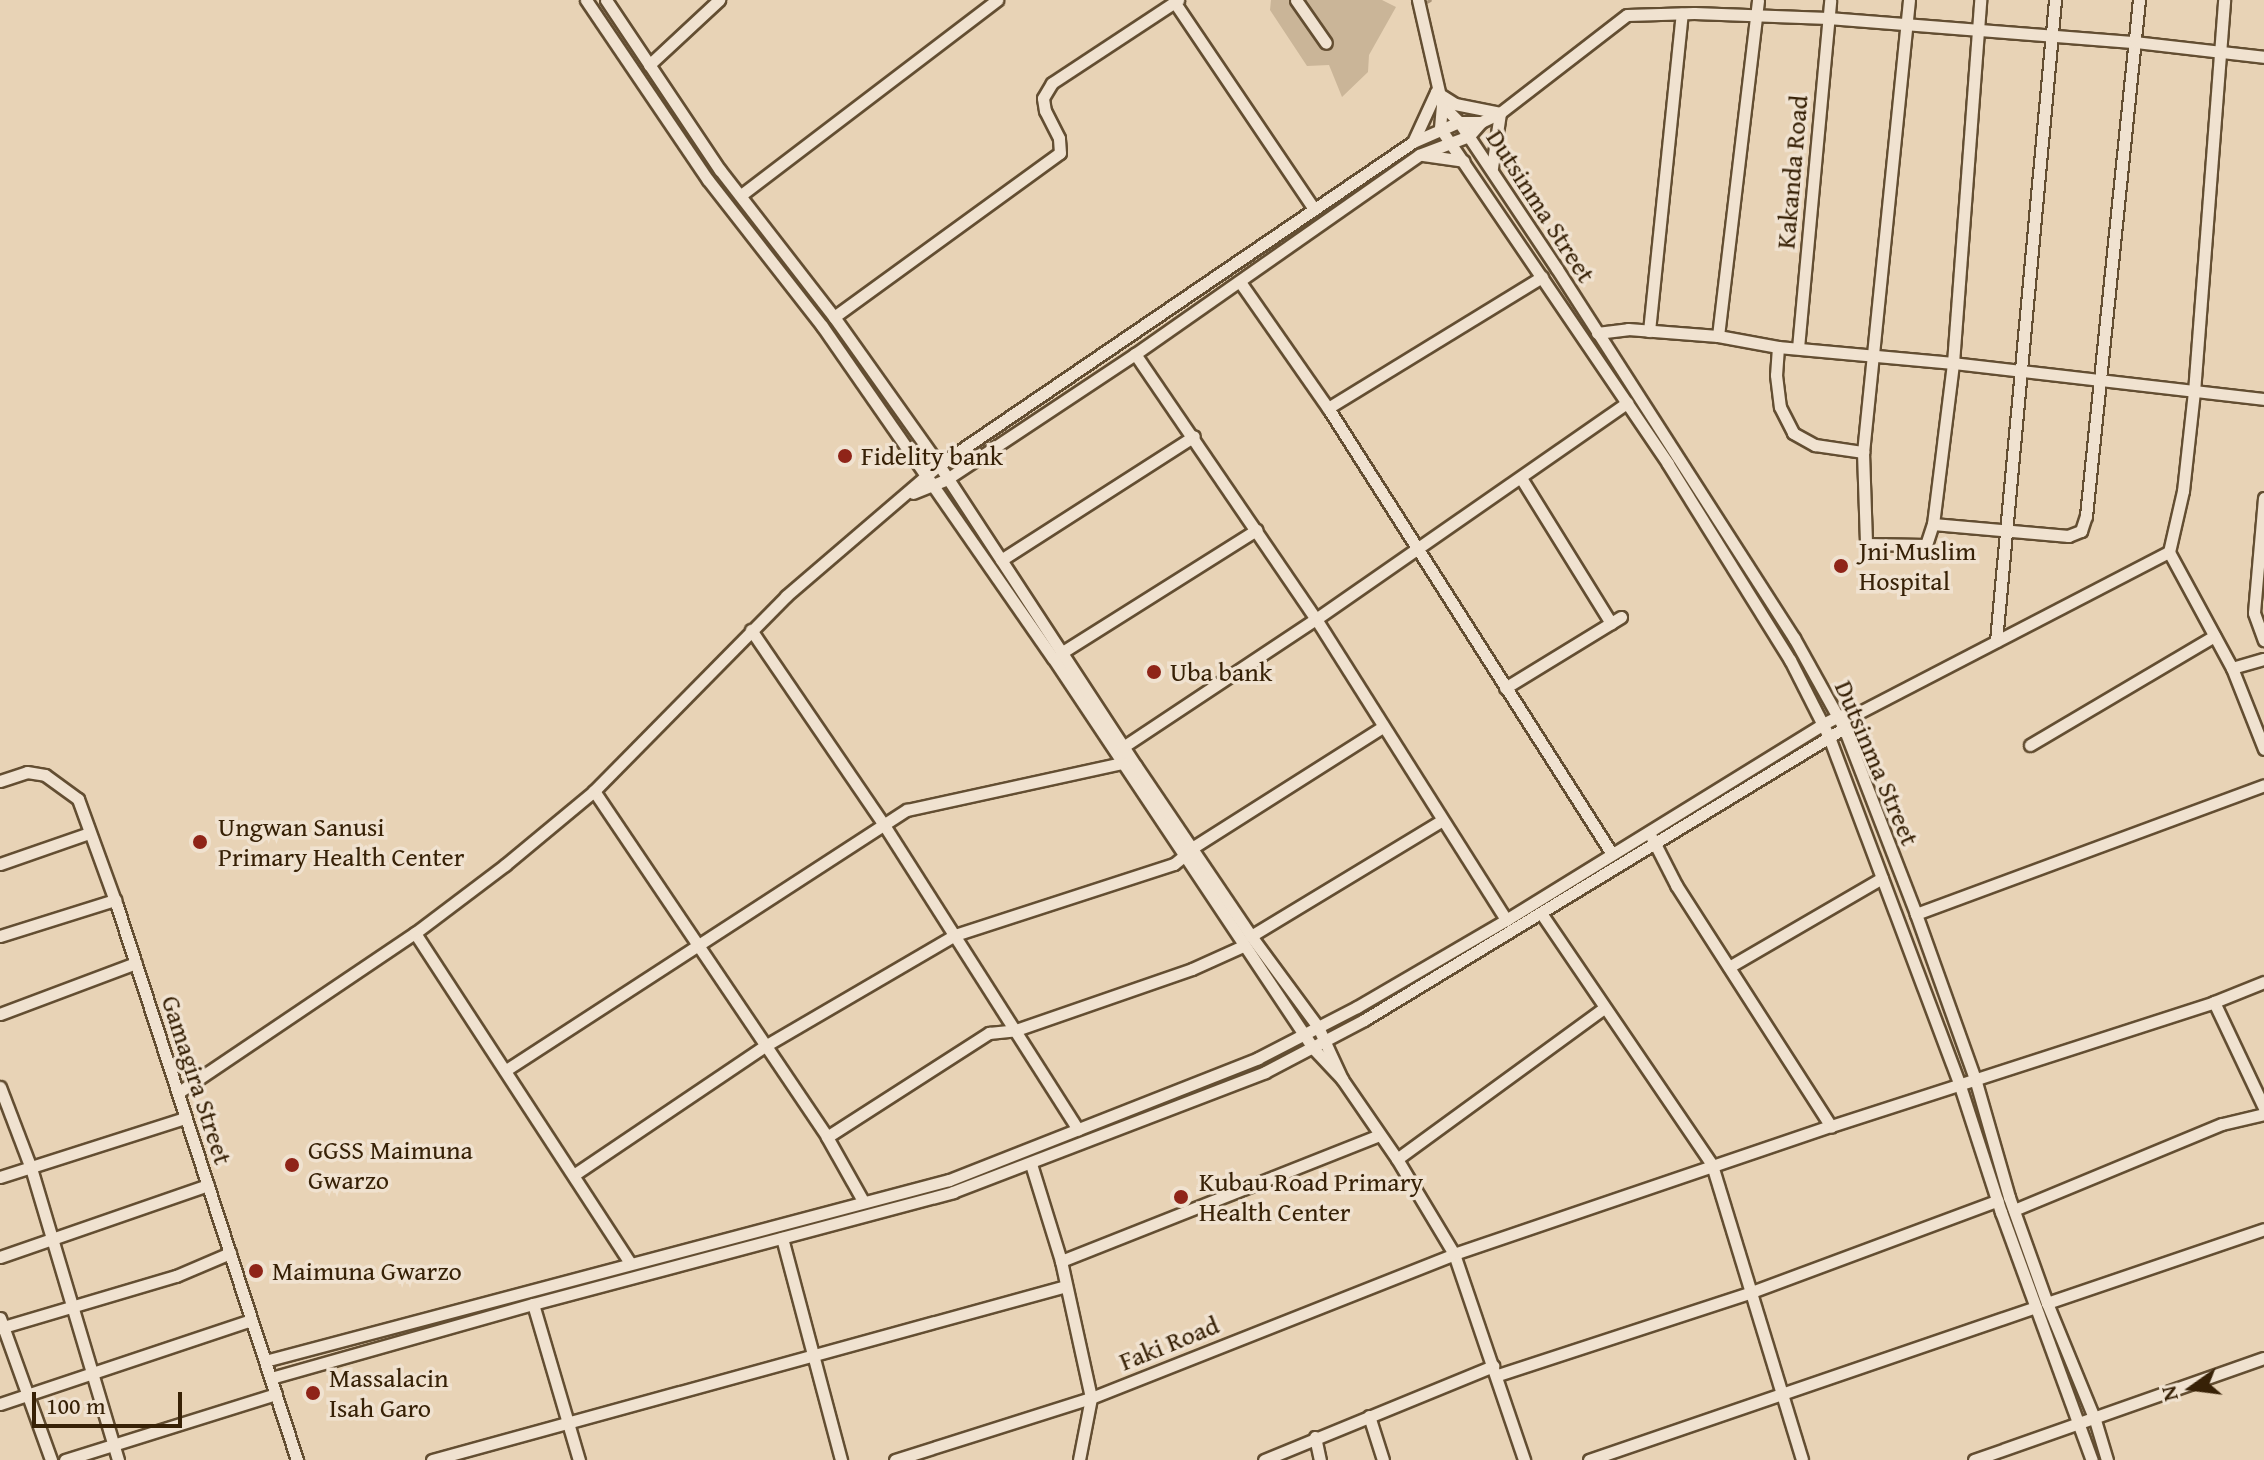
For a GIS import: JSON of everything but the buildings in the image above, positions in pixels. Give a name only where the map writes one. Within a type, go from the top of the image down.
[{"type":"street","points":[[586,0],[708,180],[822,326],[1123,763],[1188,852]]},
{"type":"street","points":[[606,0],[741,195],[834,317],[939,465],[1123,747],[1312,1047],[1342,1079],[1397,1159],[1454,1254],[1524,1460]]},
{"type":"street","points":[[649,65],[719,0]]},
{"type":"street","points":[[741,195],[997,0]]},
{"type":"street","points":[[1296,0],[1326,43]]},
{"type":"street","name":"Dutsinma Street","points":[[1418,0],[1436,92],[1442,105],[1459,122],[1492,168],[1794,638],[1839,716],[1916,914],[1976,1082],[2041,1305],[2092,1460]]},
{"type":"street","points":[[1626,0],[1627,15]]},
{"type":"street","points":[[1718,336],[1758,0]]},
{"type":"street","name":"Kakanda Road","points":[[1798,348],[1830,0]]},
{"type":"street","points":[[1909,0],[1863,452],[1866,544],[1926,545],[1933,524],[1953,363],[1980,0]]},
{"type":"street","points":[[1996,641],[2055,0]]},
{"type":"street","points":[[1933,524],[2068,536],[2081,531],[2086,516],[2101,381],[2139,0]]},
{"type":"street","points":[[2224,0],[2194,392],[2183,491],[2169,552],[2232,668],[2264,749]]},
{"type":"street","points":[[834,317],[1060,153],[1059,138],[1045,111],[1043,98],[1052,83],[1176,1],[1314,209]]},
{"type":"street","points":[[1649,331],[1682,14]]},
{"type":"street","points":[[930,480],[947,479],[1240,282],[1419,155],[1469,136],[1481,122],[1500,113],[1627,15],[1756,14],[1828,18],[2135,42],[2264,57]]},
{"type":"street","points":[[1413,142],[1436,92],[1455,104],[1500,113]]},
{"type":"street","name":"Dutsinma Street","points":[[1442,105],[1440,128],[1627,403],[1790,660],[1823,724],[1960,1086],[1997,1201],[2095,1420],[2107,1460]]},
{"type":"street","points":[[1492,168],[1500,113]]},
{"type":"street","points":[[179,1092],[415,933],[505,865],[594,791],[660,727],[751,630],[810,575],[930,480],[939,465],[1413,142],[1459,122],[1481,122]]},
{"type":"street","points":[[1419,155],[1464,161]]},
{"type":"street","points":[[1328,408],[1542,277]]},
{"type":"street","points":[[1240,282],[1328,408],[1612,854]]},
{"type":"street","points":[[1597,333],[1628,329],[1718,336],[1778,347],[1953,363],[2264,399]]},
{"type":"street","points":[[1778,347],[1776,375],[1780,407],[1793,433],[1815,445],[1863,452]]},
{"type":"street","points":[[1135,354],[1194,436],[1316,619],[1506,920]]},
{"type":"street","points":[[1123,747],[1316,619],[1627,403]]},
{"type":"street","points":[[1001,560],[1194,436]]},
{"type":"street","points":[[1505,688],[1616,620],[1521,478]]},
{"type":"street","points":[[2264,498],[2254,613],[2264,640]]},
{"type":"street","points":[[1061,653],[1256,530]]},
{"type":"street","points":[[271,1378],[533,1304],[953,1192],[1031,1164],[1172,1105],[1265,1072],[1326,1041],[1541,913],[1823,724],[1839,716],[1858,713],[2169,552]]},
{"type":"street","points":[[751,630],[884,825],[1078,1129]]},
{"type":"street","points":[[2030,745],[2214,636]]},
{"type":"street","points":[[2232,668],[2264,659]]},
{"type":"street","points":[[265,1361],[949,1180],[1258,1058],[1506,920],[1612,854],[1652,837],[1829,737],[1844,728],[1858,713]]},
{"type":"street","points":[[575,1174],[765,1046],[955,935],[1174,864],[1383,727]]},
{"type":"street","points":[[506,1070],[907,810],[1123,763]]},
{"type":"street","name":"Gamagira Street","points":[[0,781],[27,772],[45,775],[78,799],[179,1092],[297,1460]]},
{"type":"street","points":[[1916,914],[2264,785]]},
{"type":"street","points":[[594,791],[827,1137],[863,1201]]},
{"type":"street","points":[[827,1137],[989,1033],[1016,1030],[1192,969],[1247,941],[1441,821]]},
{"type":"street","points":[[0,864],[89,833]]},
{"type":"street","points":[[1652,837],[1662,863],[1831,1126]]},
{"type":"street","points":[[1729,967],[1882,878]]},
{"type":"street","points":[[0,936],[115,900]]},
{"type":"street","points":[[1541,913],[1712,1165],[1802,1460]]},
{"type":"street","points":[[415,933],[575,1174],[630,1263]]},
{"type":"street","points":[[1247,941],[1318,1027],[1342,1079]]},
{"type":"street","points":[[0,1014],[136,963]]},
{"type":"street","name":"Faki Road","points":[[895,1460],[1091,1398],[1454,1254],[1712,1165],[1976,1082],[2214,1002],[2264,982]]},
{"type":"street","points":[[2014,1210],[2222,1124],[2264,1111],[2214,1002]]},
{"type":"street","points":[[1397,1159],[1604,1008]]},
{"type":"street","points":[[0,1087],[31,1168],[95,1373],[118,1460]]},
{"type":"street","points":[[0,1177],[185,1118]]},
{"type":"street","points":[[1061,1261],[1379,1135]]},
{"type":"street","points":[[1031,1164],[1061,1261],[1091,1398],[1079,1460]]},
{"type":"street","points":[[0,1257],[208,1185]]},
{"type":"street","points":[[1264,1460],[1315,1437],[1495,1370],[1749,1293],[1997,1201]]},
{"type":"street","points":[[1589,1460],[2264,1229]]},
{"type":"street","points":[[782,1238],[841,1460]]},
{"type":"street","points":[[714,1240],[718,1255]]},
{"type":"street","points":[[51,1460],[1,1324],[73,1308],[176,1276],[230,1253]]},
{"type":"street","points":[[432,1460],[1066,1286]]},
{"type":"street","points":[[533,1304],[579,1460]]},
{"type":"street","points":[[0,1404],[251,1320]]},
{"type":"street","points":[[1974,1460],[2095,1420],[2264,1358]]},
{"type":"street","points":[[65,1460],[276,1394]]},
{"type":"street","points":[[1369,1416],[1383,1460]]},
{"type":"street","points":[[1315,1437],[1320,1460]]},
{"type":"shaded area","points":[[1271,0],[1382,0],[1396,7],[1369,55],[1368,72],[1342,97],[1329,65],[1307,66],[1270,10]]},
{"type":"waterway","points":[[1421,5],[1430,0]]},
{"type":"place","name":"Fidelity bank","points":[[845,456]]},
{"type":"place","name":"Jni Muslim Hospital","points":[[1841,566]]},
{"type":"place","name":"Uba bank","points":[[1154,672]]},
{"type":"place","name":"Ungwan Sanusi Primary Health Center","points":[[200,842]]},
{"type":"place","name":"GGSS Maimuna Gwarzo","points":[[292,1165]]},
{"type":"place","name":"Kubau Road Primary Health Center","points":[[1181,1197]]},
{"type":"place","name":"Maimuna Gwarzo","points":[[256,1271]]},
{"type":"place","name":"Massalacin Isah Garo","points":[[313,1393]]}]
